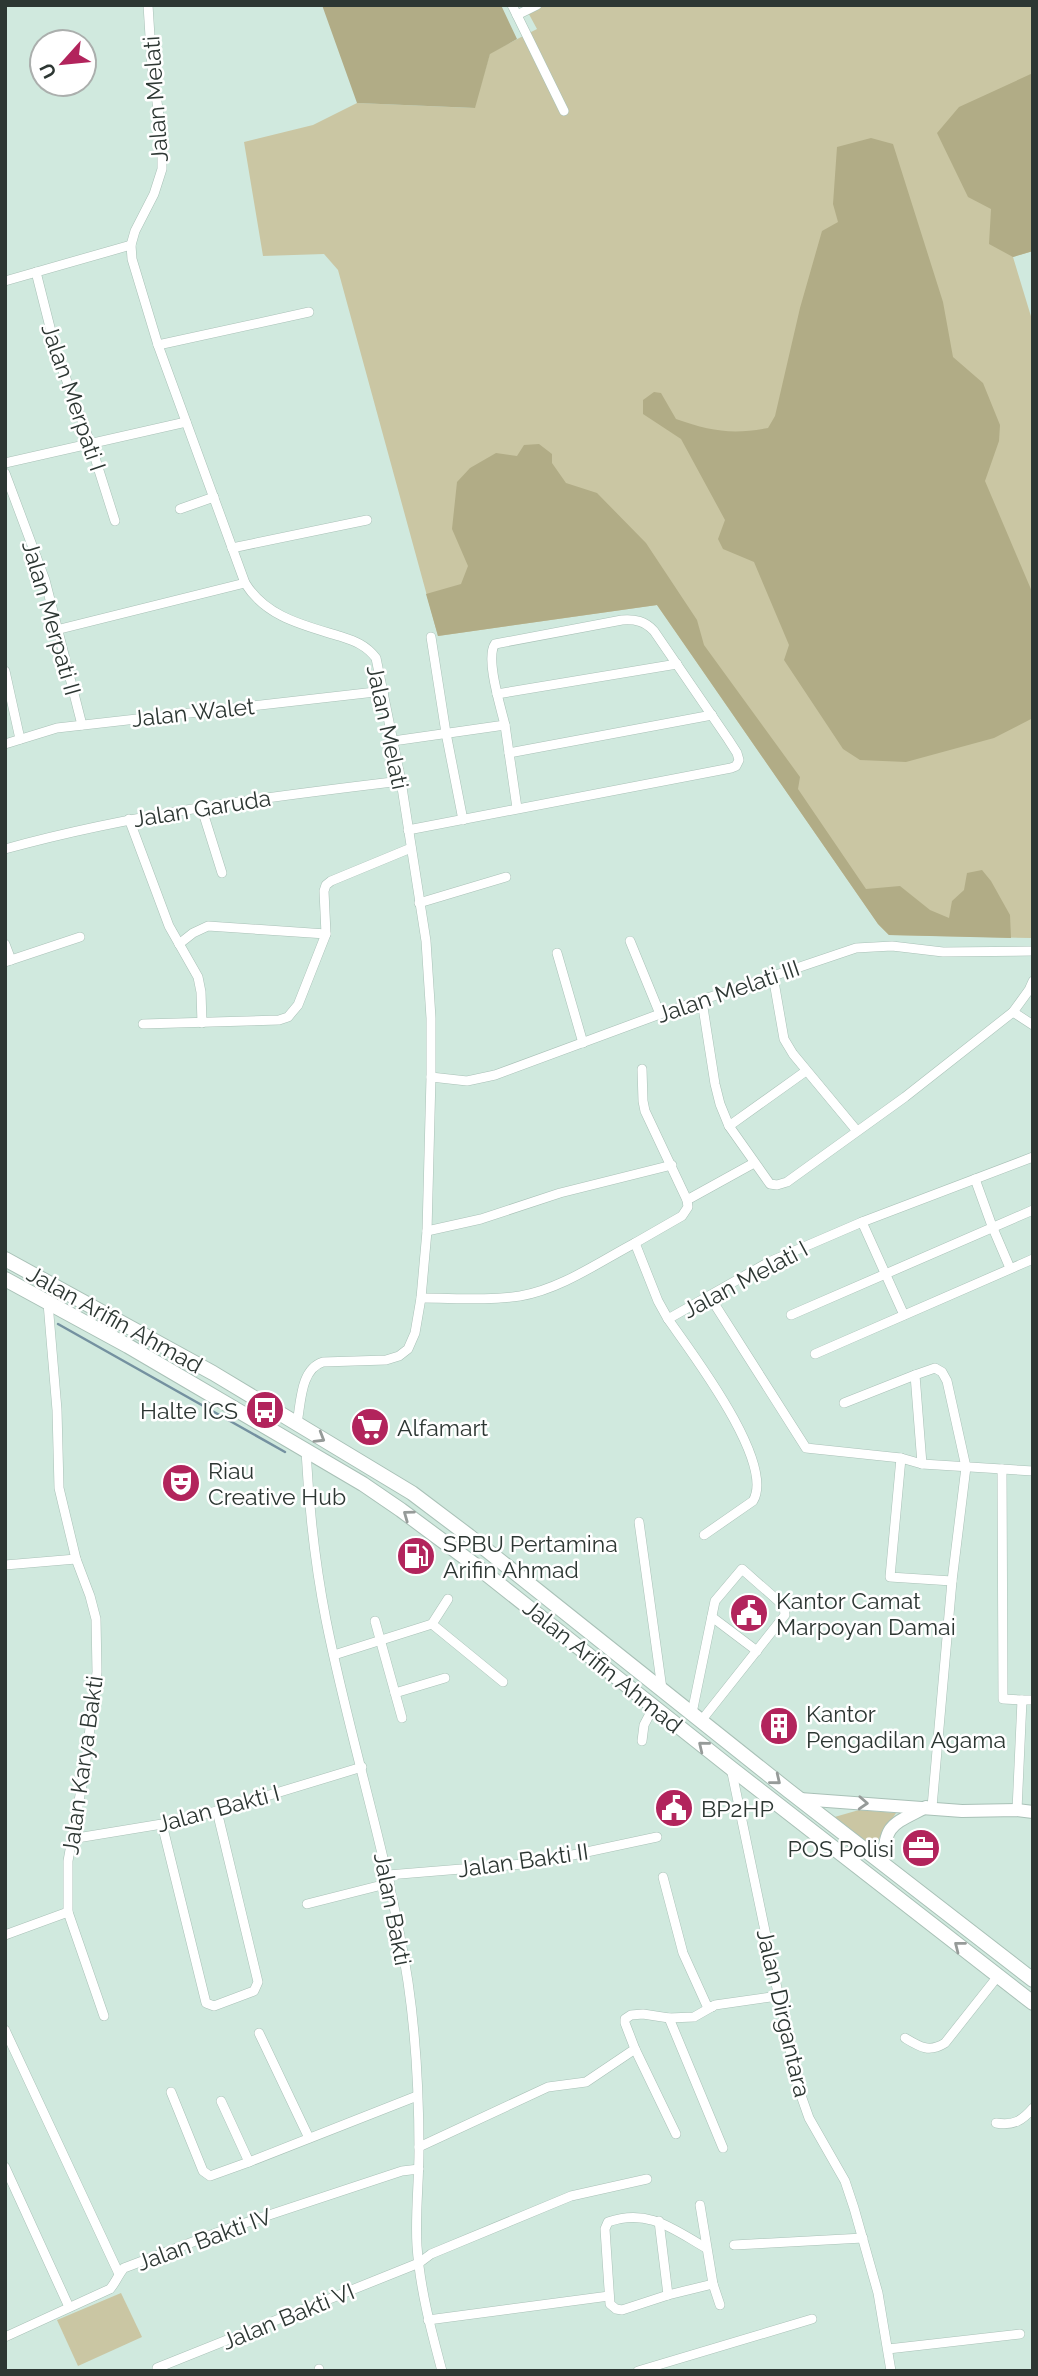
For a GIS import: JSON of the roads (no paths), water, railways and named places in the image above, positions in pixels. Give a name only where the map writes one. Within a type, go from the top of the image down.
[{"type":"main road","name":"Jalan Arifin Ahmad","points":[[5,1259],[212,1373],[412,1493],[1033,1980]]},
{"type":"main road","name":"Jalan Arifin Ahmad","points":[[5,1279],[128,1346],[363,1484],[401,1510],[1033,2003]]},
{"type":"main road","points":[[562,1634],[573,1619]]},
{"type":"main road","points":[[800,1799],[962,1811],[1033,1812]]},
{"type":"main road","points":[[883,1864],[884,1844],[889,1830],[895,1823],[929,1807]]},
{"type":"street","name":"Jalan Melati","points":[[148,5],[152,68],[162,136],[162,169],[131,245],[136,275],[158,345],[246,583],[260,603],[277,614],[363,644],[376,658],[401,781],[426,941],[431,1077],[427,1231],[421,1298],[411,1344],[399,1356],[386,1360],[323,1363],[313,1367],[307,1376],[297,1423]]},
{"type":"street","points":[[512,5],[564,111]]},
{"type":"street","points":[[517,15],[537,5]]},
{"type":"street","points":[[5,281],[131,245]]},
{"type":"street","name":"Jalan Merpati I","points":[[36,272],[57,355],[90,442],[115,521]]},
{"type":"street","points":[[158,345],[309,312]]},
{"type":"street","points":[[5,463],[186,422]]},
{"type":"street","name":"Jalan Merpati II","points":[[5,473],[45,580],[82,724]]},
{"type":"street","points":[[180,509],[214,497]]},
{"type":"street","points":[[232,548],[367,520]]},
{"type":"street","points":[[56,630],[246,583]]},
{"type":"street","points":[[408,830],[731,768],[738,763],[739,758],[650,626],[636,620],[622,620],[495,644],[491,654],[517,808]]},
{"type":"street","points":[[431,637],[463,820]]},
{"type":"street","points":[[497,694],[677,664]]},
{"type":"street","points":[[5,671],[20,739]]},
{"type":"street","name":"Jalan Walet","points":[[5,744],[50,729],[82,724],[384,691]]},
{"type":"street","points":[[509,753],[712,715]]},
{"type":"street","points":[[393,741],[505,725]]},
{"type":"street","name":"Jalan Garuda","points":[[5,849],[129,819],[201,806],[401,781]]},
{"type":"street","points":[[201,806],[222,873]]},
{"type":"street","points":[[129,819],[160,903],[198,977],[202,1023]]},
{"type":"street","points":[[144,1024],[279,1020],[288,1017],[304,993],[326,934],[326,885],[411,848]]},
{"type":"street","points":[[419,903],[506,877]]},
{"type":"street","points":[[179,944],[199,929],[213,926],[326,934]]},
{"type":"street","points":[[5,944],[8,961],[80,937]]},
{"type":"street","points":[[630,941],[660,1014]]},
{"type":"street","name":"Jalan Melati III","points":[[431,1077],[458,1081],[478,1079],[856,948],[873,946],[927,951],[1033,951]]},
{"type":"street","points":[[557,953],[583,1043]]},
{"type":"street","points":[[773,976],[781,1031],[793,1054],[857,1130]]},
{"type":"street","points":[[702,1001],[715,1084],[729,1126],[770,1184],[780,1185],[905,1097],[1013,1012],[1033,981]]},
{"type":"street","points":[[1013,1012],[1033,1025]]},
{"type":"street","points":[[421,1298],[522,1296],[574,1276],[685,1213],[687,1200],[645,1111],[642,1069]]},
{"type":"street","points":[[729,1126],[806,1071]]},
{"type":"street","name":"Jalan Melati I","points":[[635,1243],[657,1301],[668,1320],[769,1262],[862,1222],[1033,1157]]},
{"type":"street","points":[[687,1200],[754,1163]]},
{"type":"street","points":[[427,1231],[481,1219],[560,1193],[672,1165]]},
{"type":"street","points":[[975,1179],[1010,1268]]},
{"type":"street","points":[[791,1315],[1033,1210]]},
{"type":"street","points":[[862,1222],[904,1315]]},
{"type":"street","points":[[815,1354],[1033,1259]]},
{"type":"street","points":[[710,1297],[806,1448],[901,1458],[922,1464],[1033,1471]]},
{"type":"street","name":"Jalan Karya Bakti","points":[[48,1303],[57,1410],[59,1488],[76,1559],[96,1619],[97,1672],[85,1768],[67,1872],[68,1912],[104,2016]]},
{"type":"street","points":[[668,1320],[739,1427],[754,1471],[757,1494],[753,1501],[704,1535]]},
{"type":"street","points":[[844,1403],[932,1368],[939,1370],[944,1376],[966,1467],[929,1807]]},
{"type":"street","points":[[915,1375],[922,1464]]},
{"type":"street","name":"Jalan Bakti","points":[[306,1451],[309,1517],[334,1655],[389,1879],[412,2014],[419,2147],[417,2244],[428,2320],[442,2371]]},
{"type":"street","points":[[901,1458],[890,1577],[952,1581]]},
{"type":"street","points":[[1002,1469],[1003,1699],[1033,1700]]},
{"type":"street","points":[[639,1522],[662,1689]]},
{"type":"street","points":[[5,1564],[76,1559]]},
{"type":"street","points":[[742,1569],[784,1606],[785,1615],[757,1651],[697,1717],[715,1601],[742,1569]]},
{"type":"street","points":[[334,1655],[432,1624],[448,1599]]},
{"type":"street","points":[[712,1617],[757,1651]]},
{"type":"street","points":[[375,1621],[402,1718]]},
{"type":"street","points":[[432,1624],[503,1682]]},
{"type":"street","points":[[396,1693],[445,1678]]},
{"type":"street","points":[[1017,1810],[1022,1700]]},
{"type":"street","points":[[642,1741],[644,1725],[654,1706]]},
{"type":"street","name":"Jalan Bakti I","points":[[71,1839],[162,1824],[217,1811],[362,1767]]},
{"type":"street","name":"Jalan Dirgantara","points":[[731,1768],[802,2099],[815,2130],[845,2181],[878,2293],[891,2371]]},
{"type":"street","points":[[162,1824],[206,2003],[214,2006],[254,1991],[258,1982],[217,1811]]},
{"type":"street","name":"Jalan Bakti II","points":[[307,1904],[389,1879],[535,1863],[657,1837]]},
{"type":"street","points":[[663,1877],[683,1953],[707,2006],[712,2007]]},
{"type":"street","points":[[5,1935],[68,1912]]},
{"type":"street","points":[[905,2038],[924,2049],[933,2049],[945,2043],[998,1976]]},
{"type":"street","points":[[676,2134],[625,2026],[627,2017],[643,2014],[669,2018],[694,2017],[712,2007],[778,1996]]},
{"type":"street","points":[[669,2018],[723,2147]]},
{"type":"street","points":[[5,2030],[119,2274]]},
{"type":"street","points":[[259,2033],[309,2138]]},
{"type":"street","points":[[419,2147],[548,2087],[586,2082],[635,2049]]},
{"type":"street","points":[[172,2092],[203,2171],[213,2176],[417,2096]]},
{"type":"street","points":[[221,2101],[249,2162]]},
{"type":"street","points":[[996,2123],[1017,2123],[1033,2108]]},
{"type":"street","points":[[5,2167],[69,2307]]},
{"type":"street","name":"Jalan Bakti IV","points":[[5,2337],[110,2289],[124,2269],[228,2229],[402,2171],[419,2169]]},
{"type":"street","name":"Jalan Bakti VI","points":[[158,2368],[419,2263],[431,2254],[571,2196],[647,2179]]},
{"type":"street","points":[[700,2205],[713,2284],[720,2305]]},
{"type":"street","points":[[706,2248],[659,2221],[636,2216],[607,2223],[605,2229],[609,2296],[612,2306],[622,2310],[713,2284]]},
{"type":"street","points":[[659,2221],[668,2295]]},
{"type":"street","points":[[734,2245],[863,2238]]},
{"type":"street","points":[[428,2320],[609,2296]]},
{"type":"street","points":[[638,2371],[666,2367],[812,2319]]},
{"type":"street","points":[[888,2349],[1020,2334]]},
{"type":"waterway","points":[[58,1324],[285,1452]]},
{"type":"place","name":"Halte ICS","points":[[265,1410]]},
{"type":"place","name":"Alfamart","points":[[370,1427]]},
{"type":"place","name":"Riau Creative Hub","points":[[181,1483]]},
{"type":"place","name":"SPBU Pertamina Arifin Ahmad","points":[[416,1556]]},
{"type":"place","name":"Kantor Camat Marpoyan Damai","points":[[749,1613]]},
{"type":"place","name":"Kantor Pengadilan Agama","points":[[779,1726]]},
{"type":"place","name":"BP2HP","points":[[674,1808]]},
{"type":"place","name":"POS Polisi","points":[[921,1848]]}]
